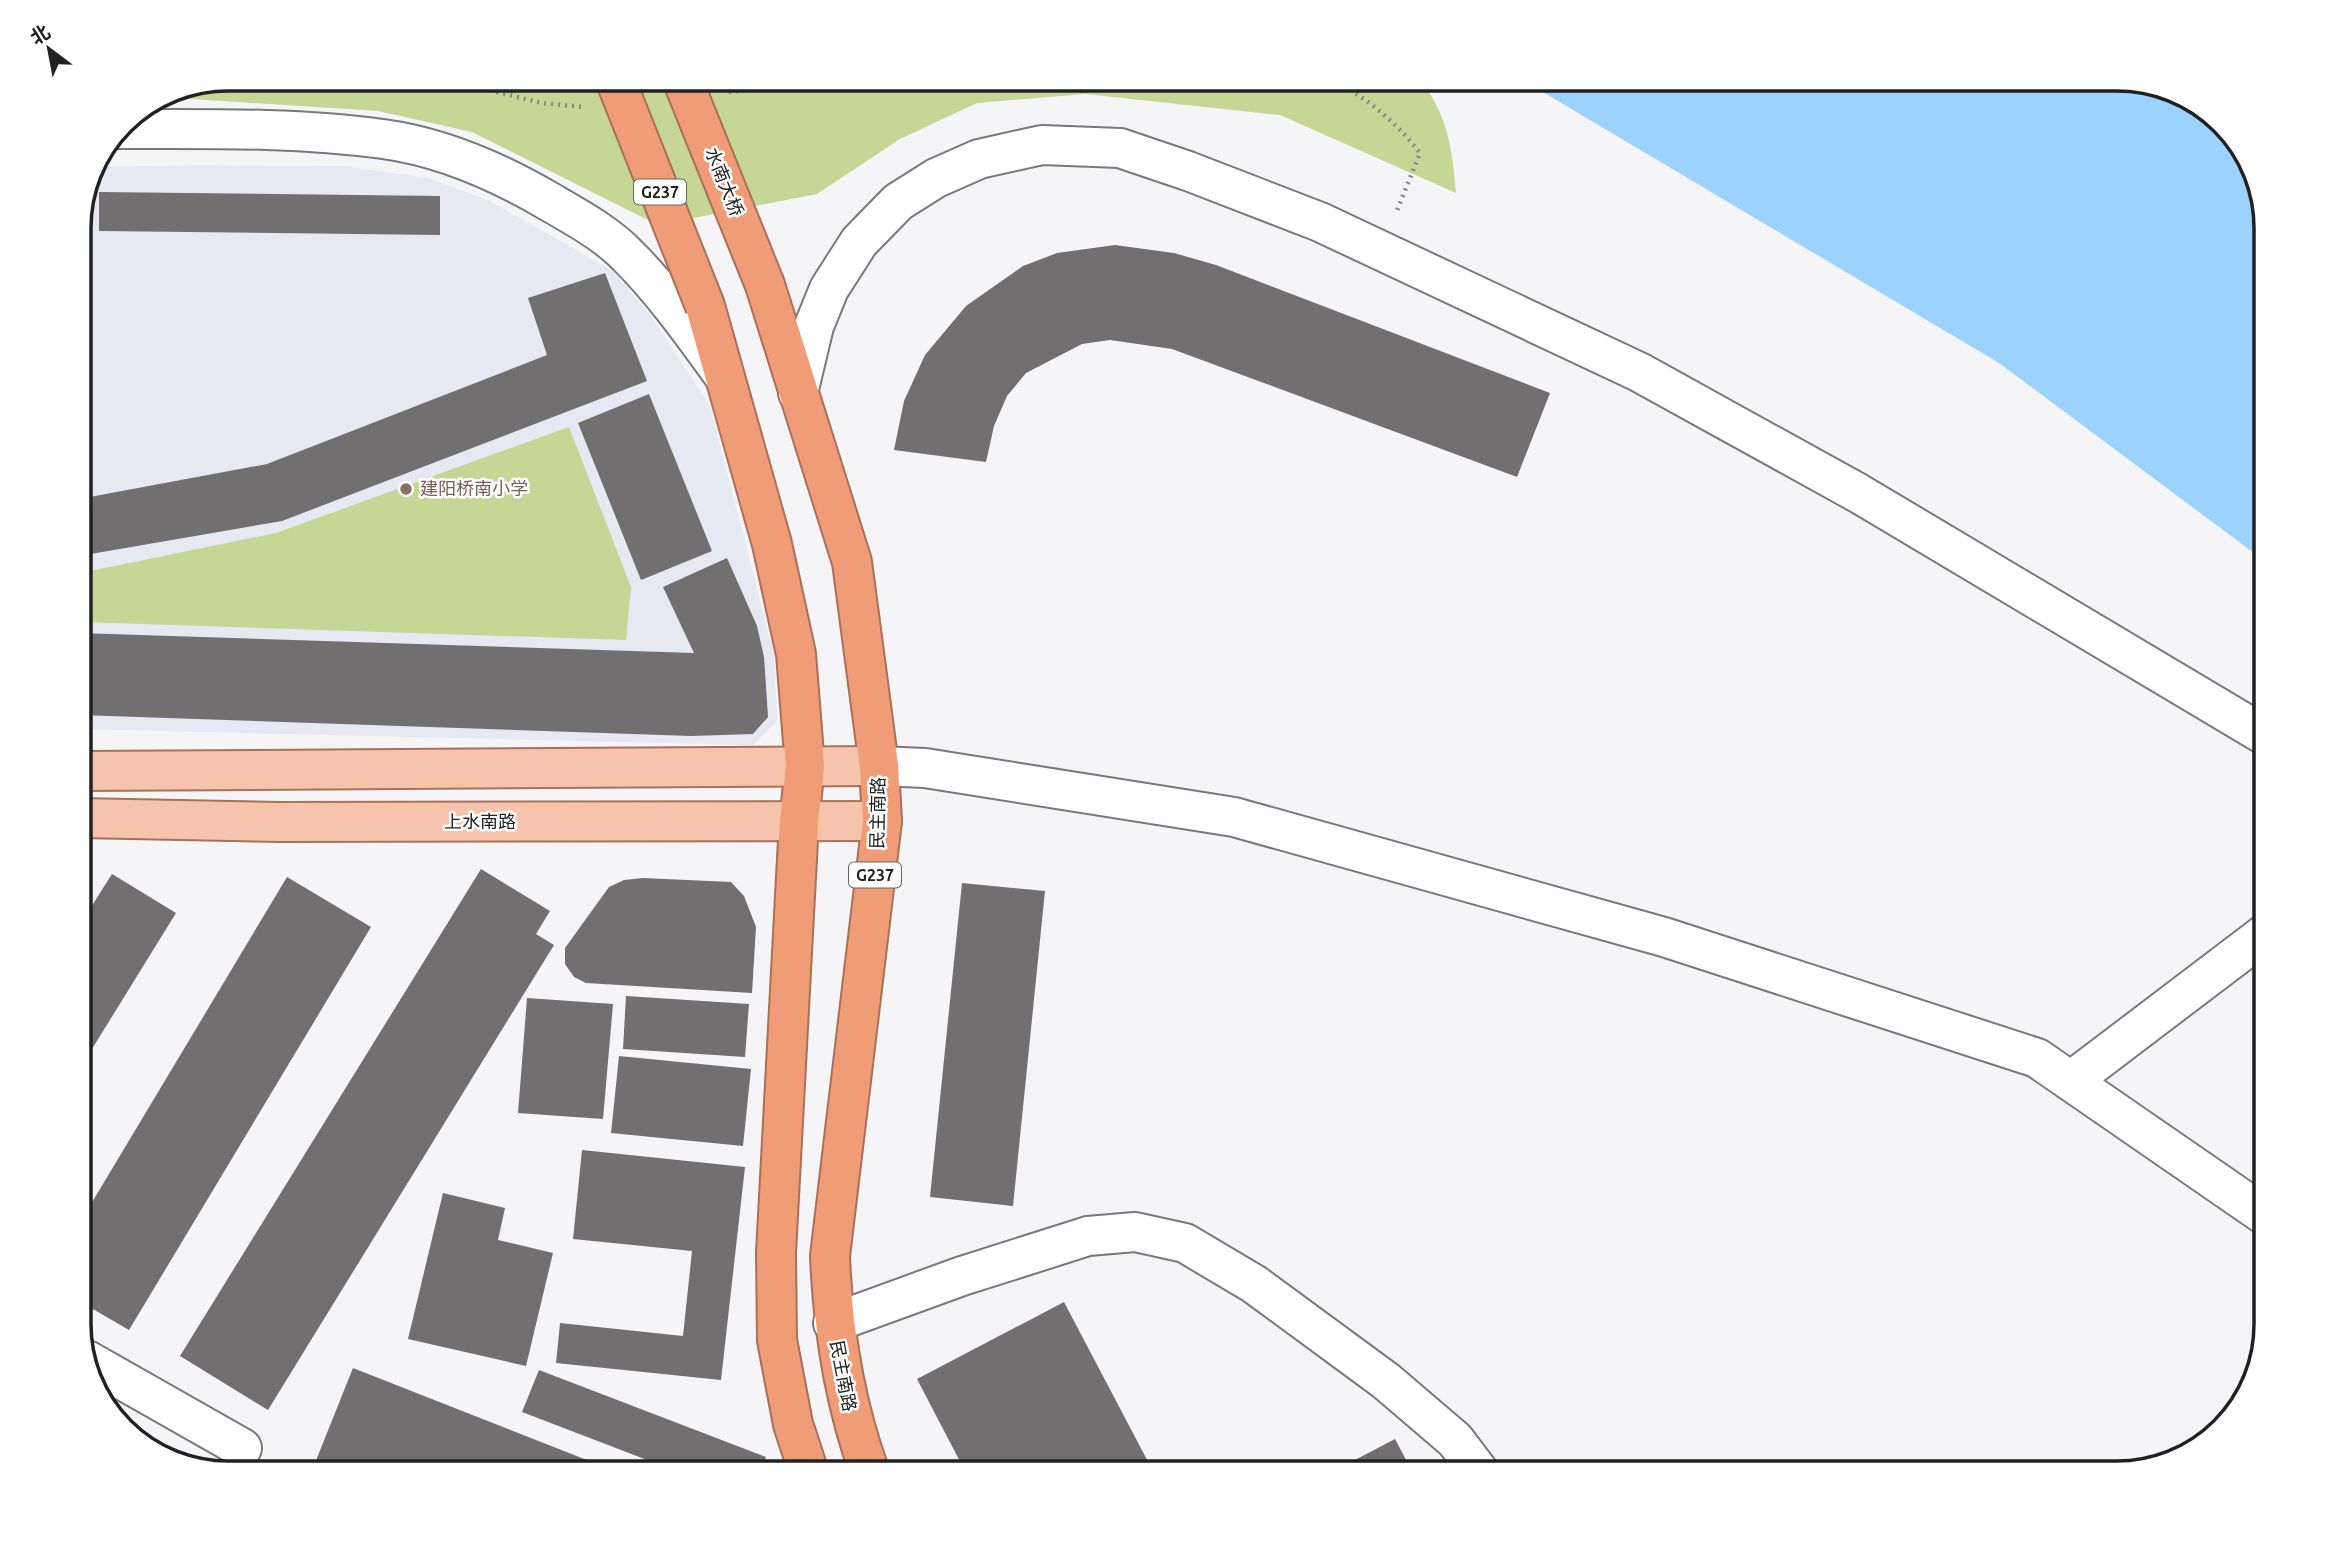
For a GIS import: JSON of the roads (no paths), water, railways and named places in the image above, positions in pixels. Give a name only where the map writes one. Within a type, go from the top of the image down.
[{"type":"highway","name":"G237","points":[[620,91],[705,306],[772,544],[796,654],[805,766],[799,821],[776,1290],[777,1340],[793,1424],[805,1461]]},
{"type":"highway","name":"水南大桥","points":[[687,91],[765,285]]},
{"type":"highway","name":"民主南路","points":[[765,285],[852,562],[879,766],[882,821],[830,1256],[833,1323],[855,1431],[866,1461]]},
{"type":"main road","points":[[91,771],[879,766]]},
{"type":"main road","name":"上水南路","points":[[91,818],[279,822],[882,821]]},
{"type":"street","points":[[133,129],[286,130],[385,139],[456,158],[510,178],[572,214],[627,254],[679,314],[725,377]]},
{"type":"street","points":[[798,393],[814,326],[829,289],[859,242],[898,202],[936,178],[979,159],[1042,145],[1120,148],[1260,199],[1380,250],[1651,379],[1858,493],[2254,729]]},
{"type":"street","points":[[879,766],[925,768],[1234,817],[1664,937],[2037,1058],[2254,1208]]},
{"type":"street","points":[[2071,1081],[2254,942]]},
{"type":"street","points":[[833,1323],[962,1276],[1088,1236],[1135,1231],[1185,1243],[1254,1284],[1386,1381],[1455,1440],[1471,1461]]},
{"type":"street","points":[[98,1366],[242,1448]]},
{"type":"water","points":[[1541,91],[2117,91],[2161,98],[2193,114],[2214,131],[2236,160],[2244,176],[2253,210],[2254,553],[1999,363]]},
{"type":"place","name":"建阳桥南小学","points":[[406,489]]}]
